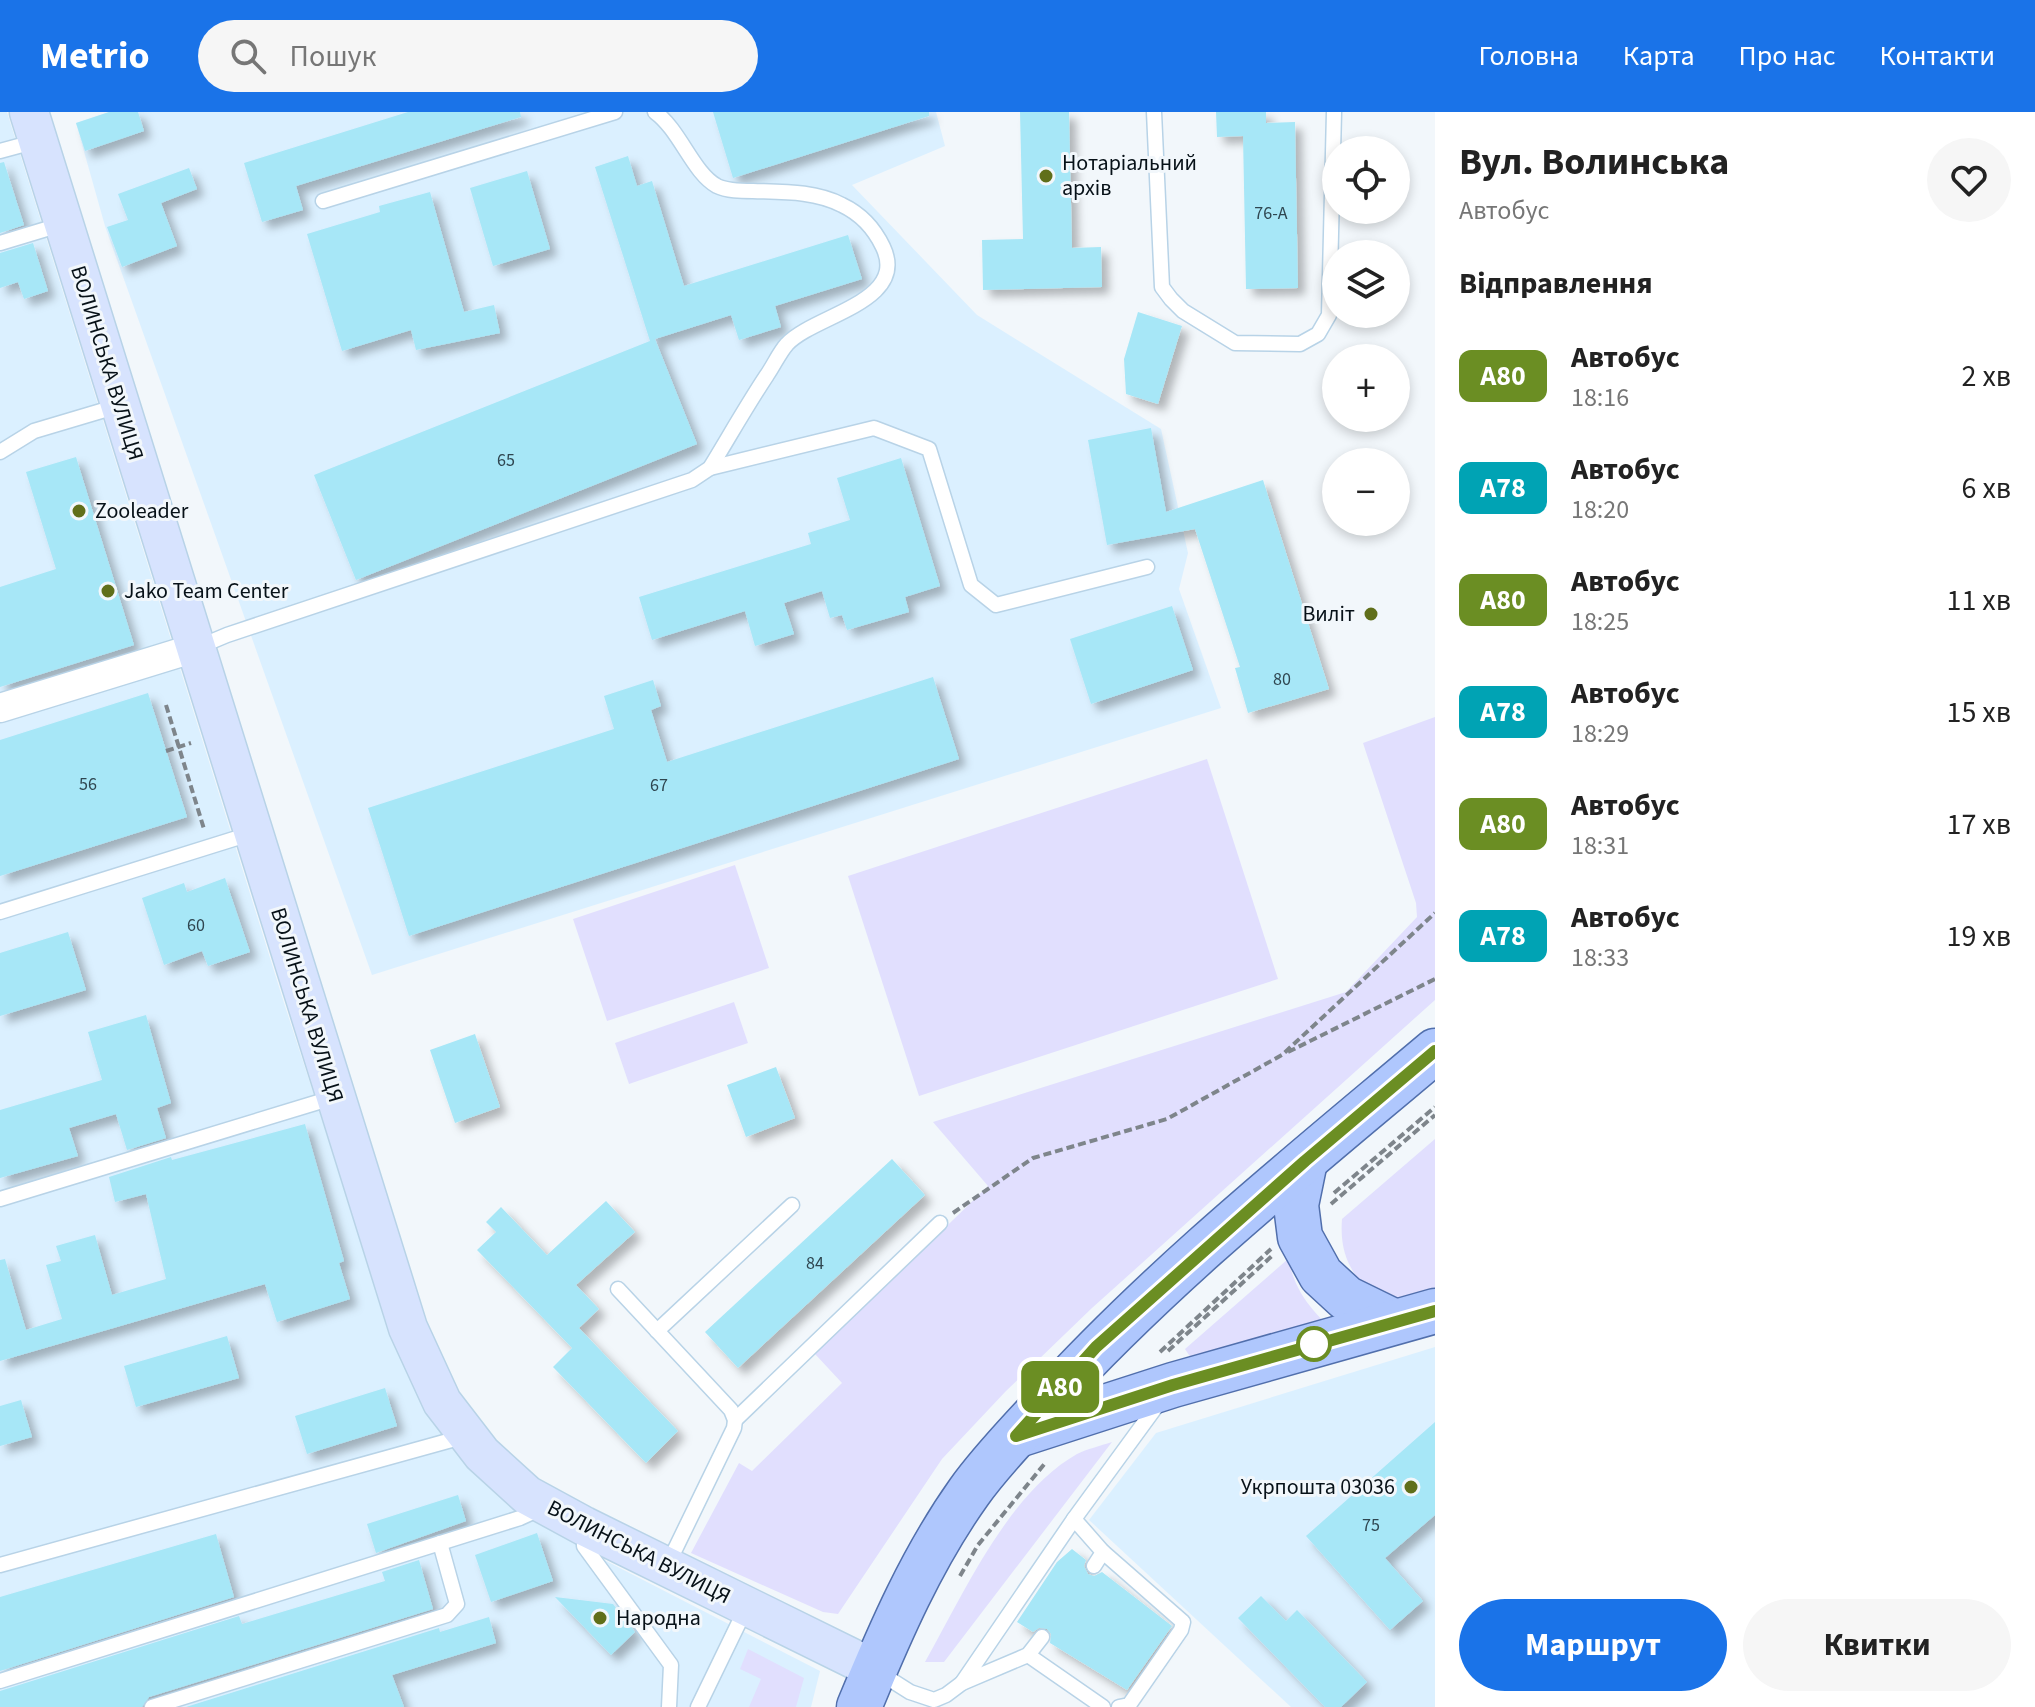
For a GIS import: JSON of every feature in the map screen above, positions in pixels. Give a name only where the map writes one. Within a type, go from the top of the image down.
[{"type":"main road","points":[[866,1688],[927,1557],[970,1491],[1016,1436],[1096,1347],[1305,1161],[1435,1051]]},
{"type":"main road","points":[[1305,1161],[1296,1205],[1299,1231],[1321,1275],[1346,1298],[1393,1321]]},
{"type":"main road","points":[[1016,1436],[1165,1374],[1435,1311]]},
{"type":"street","name":"ВОЛИНСЬКА ВУЛИЦЯ","points":[[33,126],[408,1328],[442,1402],[482,1454],[527,1495],[747,1606],[866,1688]]},
{"type":"street","points":[[0,708],[195,648]]},
{"type":"lane","points":[[323,201],[615,112]]},
{"type":"lane","points":[[655,112],[669,124],[706,177],[717,186],[827,198],[858,213],[877,235],[886,253],[889,270],[884,283],[872,294],[808,328],[787,344],[710,468]]},
{"type":"lane","points":[[1154,112],[1162,287],[1183,311],[1235,343],[1300,344],[1318,334],[1329,315],[1334,112]]},
{"type":"lane","points":[[0,151],[33,126]]},
{"type":"lane","points":[[0,243],[64,224]]},
{"type":"lane","points":[[0,452],[34,431],[120,405]]},
{"type":"lane","points":[[195,648],[692,480],[710,468],[874,428],[929,449],[971,585],[996,605],[1147,567]]},
{"type":"lane","points":[[0,912],[253,833]]},
{"type":"lane","points":[[0,1199],[336,1097]]},
{"type":"lane","points":[[657,1331],[792,1205]]},
{"type":"lane","points":[[735,1420],[940,1223]]},
{"type":"lane","points":[[618,1289],[731,1410],[735,1420],[734,1428],[667,1567]]},
{"type":"lane","points":[[962,1683],[1137,1429],[1165,1374]]},
{"type":"lane","points":[[0,1565],[468,1435]]},
{"type":"lane","points":[[0,1681],[520,1518],[546,1506]]},
{"type":"lane","points":[[1074,1519],[1103,1552],[1183,1622],[1181,1630],[1126,1706]]},
{"type":"lane","points":[[584,1526],[584,1546],[671,1665],[669,1707]]},
{"type":"lane","points":[[152,1707],[453,1612],[457,1604],[440,1543]]},
{"type":"lane","points":[[1094,1566],[1103,1552]]},
{"type":"lane","points":[[698,1707],[747,1606]]},
{"type":"lane","points":[[866,1688],[910,1692],[934,1700],[962,1683],[1028,1655],[1042,1637]]},
{"type":"lane","points":[[1028,1655],[1103,1707]]},
{"type":"path","points":[[166,705],[210,847]]},
{"type":"path","points":[[166,751],[191,743]]},
{"type":"path","points":[[1282,1055],[1435,913]]},
{"type":"path","points":[[940,1223],[1033,1158],[1167,1119],[1282,1055],[1435,979]]},
{"type":"path","points":[[1165,1374],[1299,1231],[1435,1115]]},
{"type":"shaded area","points":[[0,112],[7,112],[284,1003],[388,1322],[508,1499],[579,1547],[820,1671],[811,1707],[0,1707]]},
{"type":"shaded area","points":[[109,112],[936,112],[945,146],[852,185],[977,315],[1161,429],[1188,553],[1179,589],[1221,708],[372,975],[105,226],[76,123]]},
{"type":"shaded area","points":[[1435,717],[1435,1000],[1092,1308],[1006,1391],[942,1459],[838,1614],[823,1612],[691,1553],[739,1463],[752,1471],[842,1383],[815,1354],[988,1186],[933,1122],[1346,992],[1417,917],[1416,903],[1363,743]]},
{"type":"shaded area","points":[[1207,759],[1278,979],[919,1096],[848,876]]},
{"type":"shaded area","points":[[735,865],[769,968],[607,1021],[573,919]]},
{"type":"shaded area","points":[[734,1002],[748,1043],[629,1084],[615,1043]]},
{"type":"shaded area","points":[[1435,1139],[1435,1288],[1381,1302],[1350,1266],[1343,1245],[1342,1219]]},
{"type":"shaded area","points":[[1288,1259],[1303,1296],[1328,1326],[1193,1361],[1185,1349]]},
{"type":"shaded area","points":[[1435,1347],[1435,1707],[1291,1707],[1089,1520],[1156,1433]]},
{"type":"shaded area","points":[[1112,1442],[944,1662],[925,1662],[989,1548],[1029,1494],[1052,1471],[1077,1454]]},
{"type":"shaded area","points":[[748,1649],[804,1678],[796,1707],[749,1707],[761,1679],[740,1669]]},
{"type":"building","points":[[109,112],[138,112],[144,131],[85,151],[76,123]]},
{"type":"building","points":[[408,112],[520,112],[521,117],[296,186],[303,210],[262,222],[244,163]]},
{"type":"building","points":[[713,112],[929,112],[929,116],[733,178]]},
{"type":"building","name":"Нотаріальний архів","points":[[1020,112],[1069,112],[1072,248],[1101,247],[1102,287],[983,290],[982,240],[1023,239]]},
{"type":"building","points":[[1216,112],[1266,112],[1266,123],[1295,122],[1298,288],[1246,289],[1243,136],[1217,137]]},
{"type":"building","points":[[628,156],[637,186],[652,181],[684,286],[848,235],[862,279],[775,306],[781,327],[739,340],[731,315],[655,339],[697,444],[356,580],[314,475],[650,341],[595,167]]},
{"type":"building","points":[[4,162],[24,225],[0,233],[0,163]]},
{"type":"building","points":[[189,168],[197,189],[161,203],[177,246],[122,267],[107,227],[128,220],[118,194]]},
{"type":"building","points":[[527,171],[550,249],[493,266],[470,188]]},
{"type":"building","points":[[430,192],[464,312],[494,305],[500,333],[416,350],[411,330],[342,351],[307,234],[380,212],[379,206]]},
{"type":"building","points":[[33,243],[48,291],[24,299],[18,282],[0,288],[0,253]]},
{"type":"building","points":[[1138,312],[1182,326],[1158,404],[1126,394],[1124,359]]},
{"type":"building","points":[[1151,428],[1166,512],[1263,480],[1329,689],[1248,713],[1235,668],[1240,667],[1195,529],[1107,545],[1088,440]]},
{"type":"building","points":[[76,457],[134,645],[0,687],[0,587],[56,569],[26,472]]},
{"type":"building","points":[[901,458],[940,586],[905,597],[909,612],[847,630],[842,615],[830,618],[822,591],[784,603],[794,634],[755,646],[745,611],[652,640],[639,597],[811,544],[808,533],[850,520],[837,478]]},
{"type":"building","points":[[1172,606],[1193,670],[1091,704],[1070,639]]},
{"type":"building","points":[[933,677],[959,759],[409,936],[368,808],[614,729],[604,696],[653,680],[661,706],[651,710],[667,762]]},
{"type":"building","points":[[148,693],[187,817],[0,876],[0,740]]},
{"type":"building","points":[[225,878],[250,952],[208,966],[202,951],[164,965],[142,898],[184,883],[187,892]]},
{"type":"building","points":[[68,932],[86,990],[0,1016],[0,953]]},
{"type":"building","points":[[146,1015],[171,1103],[157,1108],[166,1138],[127,1150],[116,1114],[69,1128],[78,1156],[0,1178],[0,1110],[102,1080],[88,1032]]},
{"type":"building","points":[[475,1034],[500,1107],[455,1123],[430,1050]]},
{"type":"building","points":[[776,1067],[795,1118],[746,1137],[727,1085]]},
{"type":"building","points":[[305,1124],[344,1261],[339,1263],[350,1299],[277,1322],[265,1284],[0,1361],[0,1260],[5,1259],[26,1330],[62,1319],[46,1265],[61,1261],[56,1246],[95,1235],[112,1295],[166,1279],[146,1194],[115,1202],[109,1177],[171,1157],[172,1160]]},
{"type":"building","points":[[892,1159],[925,1195],[738,1368],[705,1332]]},
{"type":"building","points":[[606,1201],[635,1232],[576,1285],[599,1309],[579,1328],[678,1431],[646,1463],[553,1367],[572,1348],[477,1250],[496,1232],[486,1222],[501,1207],[547,1255]]},
{"type":"building","points":[[227,1336],[239,1378],[136,1407],[124,1366]]},
{"type":"building","points":[[385,1388],[397,1426],[307,1454],[295,1416]]},
{"type":"building","points":[[21,1400],[32,1437],[0,1446],[0,1406]]},
{"type":"building","points":[[1435,1422],[1435,1515],[1385,1558],[1423,1601],[1390,1630],[1306,1536]]},
{"type":"building","points":[[458,1495],[466,1521],[376,1553],[367,1524]]},
{"type":"building","points":[[537,1533],[553,1581],[491,1602],[475,1555]]},
{"type":"building","points":[[216,1534],[234,1597],[0,1671],[0,1597]]},
{"type":"building","points":[[1072,1549],[1086,1560],[1084,1566],[1088,1574],[1094,1576],[1102,1572],[1172,1626],[1127,1690],[1050,1643],[1051,1634],[1047,1629],[1039,1628],[1033,1632],[1017,1622],[1057,1562]]},
{"type":"building","points":[[419,1560],[433,1609],[149,1697],[142,1707],[0,1707],[0,1691],[239,1616],[242,1624],[385,1581],[382,1572]]},
{"type":"building","points":[[1261,1596],[1286,1621],[1297,1610],[1367,1682],[1341,1707],[1325,1707],[1238,1618]]},
{"type":"building","name":"Народна","points":[[555,1597],[613,1604],[635,1632],[611,1655]]},
{"type":"building","points":[[489,1617],[496,1643],[392,1675],[404,1707],[186,1707],[439,1628],[440,1632]]},
{"type":"bus line","name":"А80","points":[[1435,1051],[1305,1161],[1096,1347],[1016,1436],[1173,1385],[1435,1311]]},
{"type":"place","name":"Нотаріальний архів","points":[[1046,176]]},
{"type":"place","name":"Zooleader","points":[[79,511]]},
{"type":"place","name":"Jako Team Center","points":[[108,591]]},
{"type":"place","name":"Виліт","points":[[1371,614]]},
{"type":"place","name":"Укрпошта 03036","points":[[1411,1487]]},
{"type":"place","name":"Народна","points":[[600,1618]]}]
